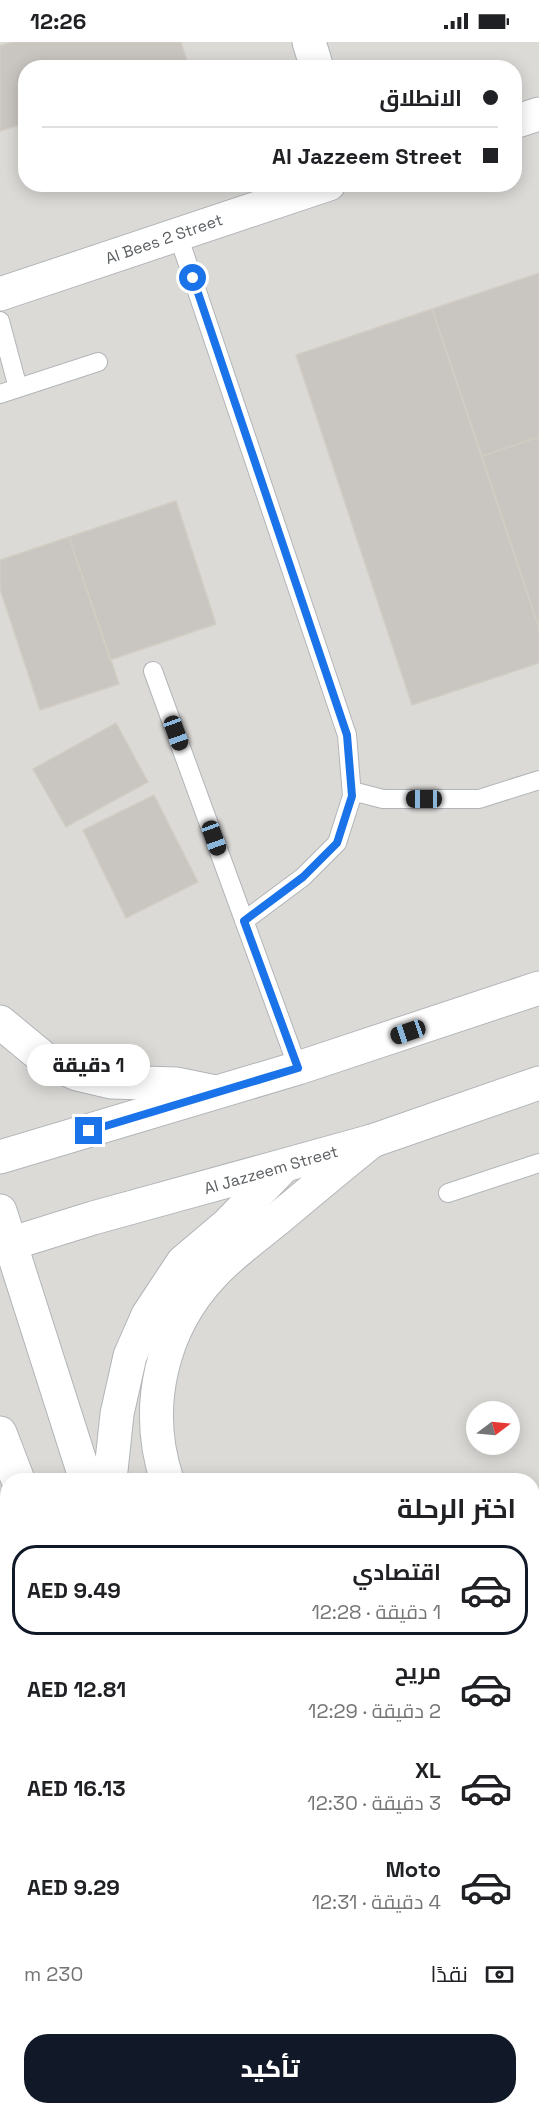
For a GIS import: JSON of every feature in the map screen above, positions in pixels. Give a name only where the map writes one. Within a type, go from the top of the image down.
[{"type":"street","points":[[309,42],[315,60]]},
{"type":"street","points":[[522,119],[539,114]]},
{"type":"street","name":"Al Bees 2 Street","points":[[0,294],[304,192]]},
{"type":"street","points":[[0,1157],[298,1068],[539,988]]},
{"type":"street","points":[[0,1022],[46,1060],[77,1074],[111,1082],[176,1083],[215,1092]]},
{"type":"street","name":"Al Jazzeem Street","points":[[4,1243],[372,1141],[539,1083]]},
{"type":"street","points":[[165,1473],[159,1445],[158,1391],[171,1339],[182,1315],[214,1273],[372,1141]]},
{"type":"street","points":[[111,1473],[117,1414],[130,1356],[148,1315],[183,1262],[228,1224],[283,1167]]},
{"type":"street","points":[[0,1211],[4,1243],[84,1473]]},
{"type":"street","points":[[0,1433],[15,1473]]},
{"type":"lane","points":[[178,234],[347,735],[352,791],[337,843],[303,877],[244,921]]},
{"type":"lane","points":[[0,321],[18,388]]},
{"type":"lane","points":[[0,394],[98,362]]},
{"type":"lane","points":[[153,671],[298,1068]]},
{"type":"lane","points":[[352,791],[383,799],[479,799],[539,780]]},
{"type":"lane","points":[[448,1193],[539,1163]]},
{"type":"shaded area","points":[[0,42],[539,42],[539,1473],[0,1473]]},
{"type":"building","points":[[13,42],[181,42],[187,60],[18,60],[18,125],[0,131],[0,46]]},
{"type":"building","points":[[539,273],[539,437],[482,456],[432,309]]},
{"type":"building","points":[[432,309],[539,628],[539,663],[412,705],[296,355]]},
{"type":"building","points":[[539,437],[539,628],[482,456]]},
{"type":"building","points":[[176,501],[216,624],[110,660],[69,537]]},
{"type":"building","points":[[69,537],[119,684],[40,710],[0,589],[0,560]]},
{"type":"building","points":[[116,723],[148,782],[66,827],[33,769]]},
{"type":"building","points":[[154,795],[198,882],[126,918],[83,830]]},
{"type":"route","points":[[89,1131],[298,1068],[244,921],[303,877],[337,843],[352,796],[347,735],[193,278]]}]
